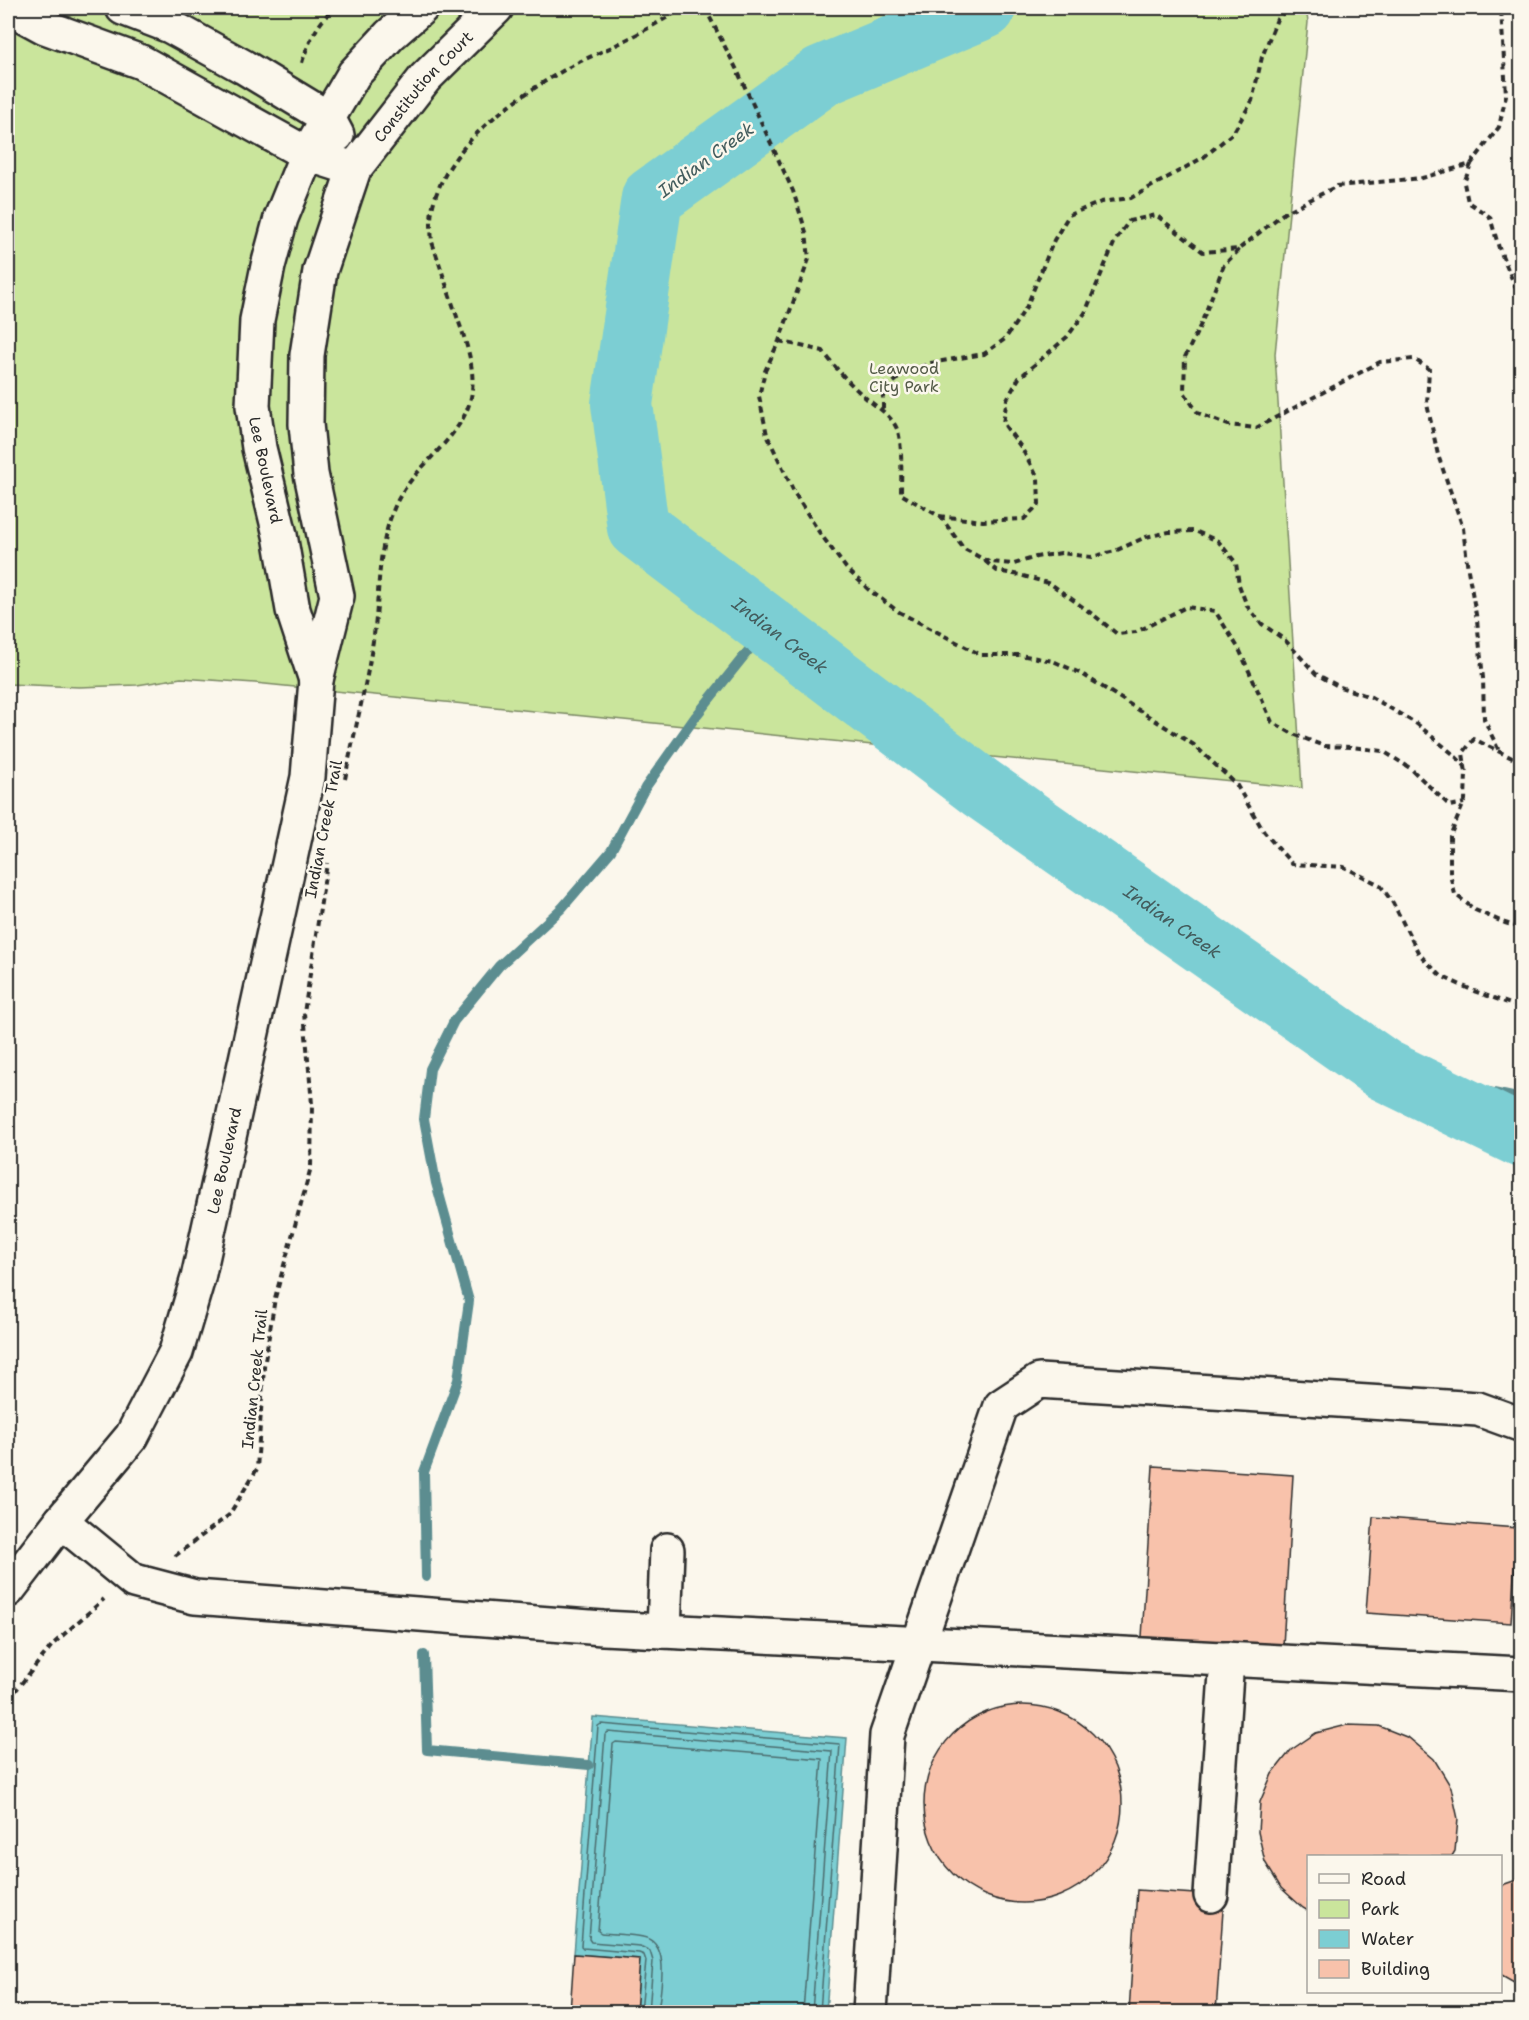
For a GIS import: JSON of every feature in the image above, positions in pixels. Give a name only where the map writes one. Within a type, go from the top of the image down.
[{"type":"street","points":[[10,8],[45,27],[141,62],[306,154],[354,169]]},
{"type":"street","points":[[123,8],[170,26],[328,117],[354,169]]},
{"type":"street","points":[[306,154],[354,74],[390,35],[421,8]]},
{"type":"street","name":"Constitution Court","points":[[354,169],[425,78],[496,8]]},
{"type":"street","name":"Lee Boulevard","points":[[306,154],[281,218],[268,266],[257,320],[253,406],[259,448],[280,535],[293,610],[316,680]]},
{"type":"street","name":"Lee Boulevard","points":[[8,1590],[61,1521],[132,1436],[176,1352],[195,1288],[308,777],[316,680],[337,596],[311,474],[306,424],[307,355],[320,271],[354,169]]},
{"type":"street","points":[[870,2013],[887,1735],[1001,1406],[1039,1381],[1478,1409],[1521,1425]]},
{"type":"street","points":[[61,1521],[134,1581],[195,1597],[603,1628],[1521,1674]]},
{"type":"street","points":[[664,1631],[667,1550]]},
{"type":"street","points":[[1211,1895],[1227,1659]]},
{"type":"path","points":[[300,70],[311,38],[323,18],[334,8]]},
{"type":"path","name":"Indian Creek Trail","points":[[343,785],[374,639],[379,563],[385,533],[395,505],[410,480],[450,438],[464,415],[472,393],[472,372],[468,349],[432,242],[433,206],[440,186],[456,155],[478,132],[526,93],[568,68],[684,8]]},
{"type":"path","points":[[705,8],[737,70],[793,191],[806,232],[809,259],[779,341],[765,370],[759,396],[766,435],[795,494],[819,532],[846,568],[869,590],[899,612],[981,655],[1020,655],[1053,661],[1082,674],[1175,732],[1194,745],[1236,784],[1264,832],[1292,864],[1344,867],[1380,885],[1393,903],[1419,954],[1441,975],[1474,991],[1516,1004],[1521,1008]]},
{"type":"path","points":[[883,410],[883,392],[904,373],[931,363],[984,354],[1005,339],[1026,308],[1054,240],[1069,215],[1101,202],[1131,198],[1204,157],[1233,133],[1252,101],[1262,57],[1277,19],[1288,8]]},
{"type":"path","points":[[1501,8],[1506,95],[1499,127],[1471,164],[1464,183],[1468,202],[1490,217],[1499,248],[1521,303]]},
{"type":"path","points":[[1471,164],[1422,178],[1337,186],[1284,213],[1239,249],[1224,265],[1201,324],[1185,357],[1184,392],[1198,413],[1228,425],[1256,428],[1380,362],[1414,359],[1429,369],[1428,404],[1438,455],[1463,528],[1477,620],[1483,678],[1484,719],[1499,752]]},
{"type":"path","points":[[939,516],[983,521],[1024,519],[1039,504],[1038,478],[1021,447],[1003,423],[1007,399],[1020,378],[1067,337],[1085,313],[1115,241],[1129,221],[1156,215],[1203,252],[1239,249]]},
{"type":"path","points":[[779,341],[824,351],[839,372],[869,401],[883,410],[897,429],[901,457],[901,494],[939,516],[964,549],[989,562],[1014,564],[1036,557],[1061,553],[1091,557],[1146,537],[1169,532],[1195,531],[1218,541],[1236,563],[1239,585],[1247,606],[1262,624],[1285,640],[1316,674],[1340,687],[1371,697],[1418,724],[1465,766]]},
{"type":"path","points":[[978,556],[997,571],[1020,574],[1051,584],[1117,634],[1136,632],[1186,607],[1215,611],[1239,649],[1272,722],[1293,734],[1324,746],[1383,751],[1410,768],[1450,806],[1464,803]]},
{"type":"path","points":[[1521,763],[1474,739],[1463,753],[1466,773],[1464,803],[1450,836],[1449,875],[1455,894],[1475,910],[1521,928]]},
{"type":"path","name":"Indian Creek Trail","points":[[8,1700],[53,1644],[104,1599],[185,1549],[229,1515],[257,1469],[264,1367],[275,1298],[311,1167],[312,1104],[304,1013],[327,862]]},
{"type":"green space","name":"Leawood City Park","points":[[8,8],[1306,8],[1308,22],[1275,354],[1302,788],[255,683],[181,678],[137,685],[79,687],[8,684]]},
{"type":"water","points":[[593,1717],[847,1738],[826,2012],[636,2012],[640,1959],[574,1954]]},
{"type":"building","points":[[1153,1466],[1293,1475],[1283,1646],[1142,1637]]},
{"type":"building","points":[[1373,1517],[1517,1528],[1511,1623],[1366,1613]]},
{"type":"building","points":[[1013,1705],[1033,1705],[1070,1716],[1100,1741],[1115,1766],[1122,1794],[1118,1833],[1111,1851],[1086,1881],[1070,1892],[1052,1899],[1033,1903],[1013,1903],[976,1892],[946,1867],[935,1851],[928,1833],[924,1814],[924,1794],[935,1757],[960,1727],[976,1716],[994,1709]]},
{"type":"building","points":[[1347,1725],[1379,1726],[1409,1738],[1434,1759],[1451,1787],[1458,1819],[1453,1855],[1307,1855],[1307,1910],[1303,1908],[1281,1888],[1265,1862],[1258,1832],[1260,1802],[1272,1774],[1291,1750],[1316,1733]]},
{"type":"building","points":[[1522,1878],[1522,1983],[1514,1982],[1502,1975],[1502,1886]]},
{"type":"building","points":[[1137,1890],[1224,1896],[1216,2012],[1129,2012]]},
{"type":"building","points":[[574,1954],[640,1959],[636,2012],[570,2012]]},
{"type":"waterway","name":"Indian Creek","points":[[985,8],[822,76],[652,198],[622,404],[638,528],[981,788],[1384,1070],[1522,1137]]},
{"type":"waterway","points":[[426,1577],[424,1472],[458,1380],[469,1301],[436,1183],[424,1119],[430,1069],[454,1021],[499,966],[562,908],[611,851],[645,788],[696,716],[768,626]]},
{"type":"waterway","points":[[1384,1070],[1522,1099]]},
{"type":"waterway","points":[[424,1655],[427,1750],[589,1765]]}]
